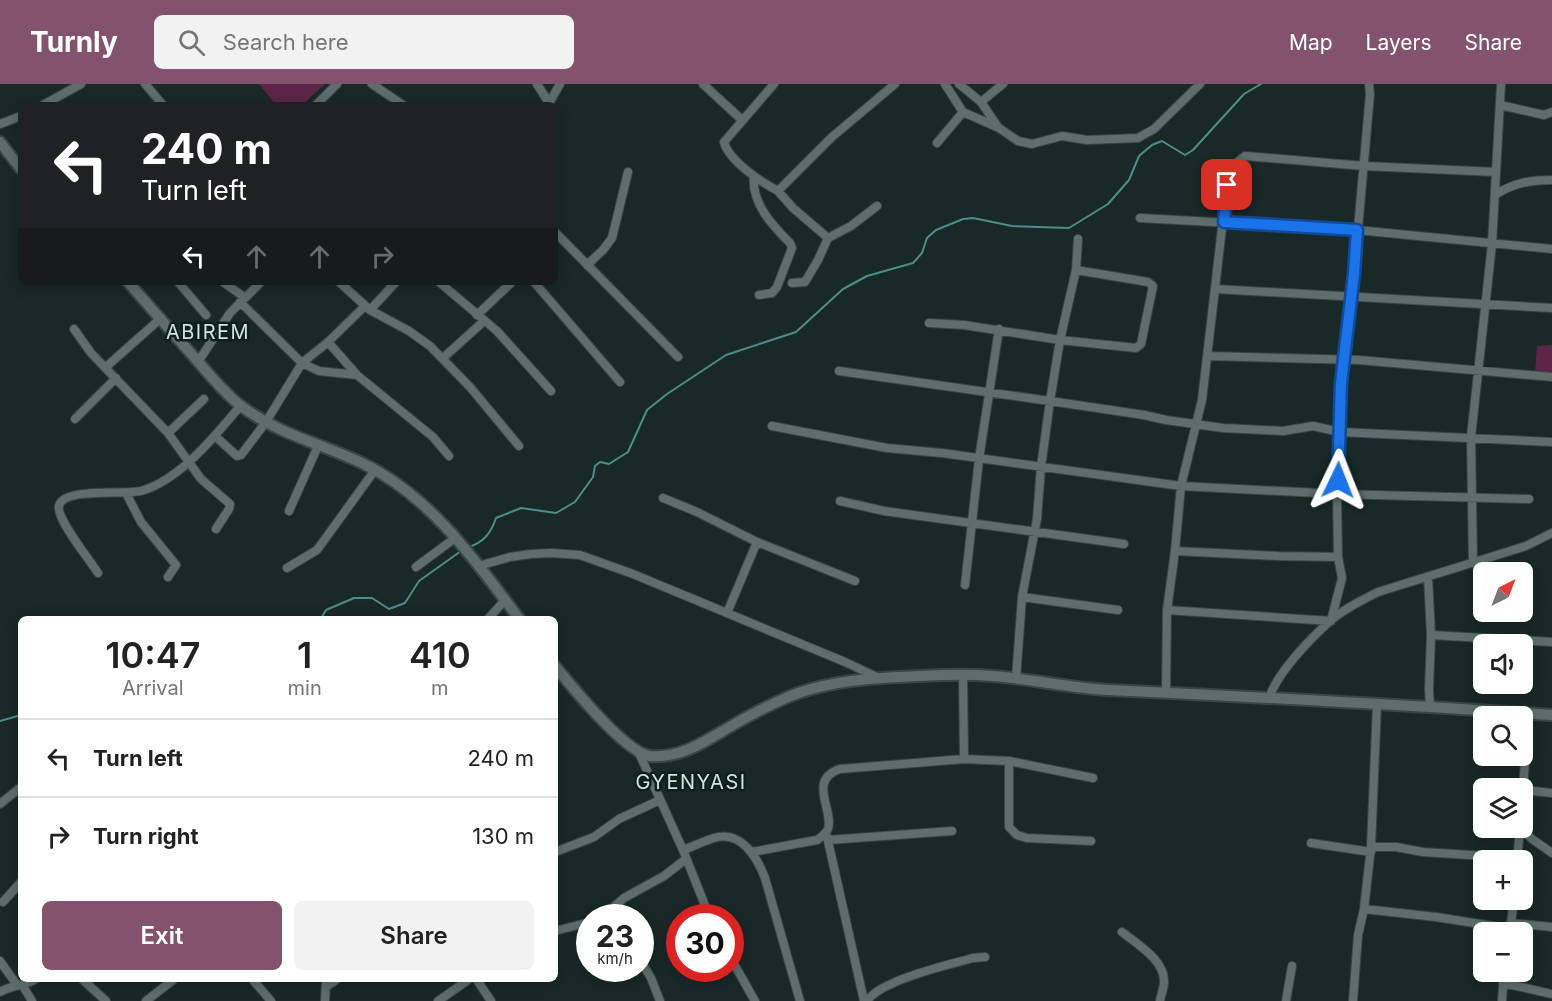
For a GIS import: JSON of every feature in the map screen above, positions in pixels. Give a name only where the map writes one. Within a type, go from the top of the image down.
[{"type":"street","points":[[48,102],[81,84]]},
{"type":"street","points":[[145,84],[161,102]]},
{"type":"street","points":[[319,102],[337,84]]},
{"type":"street","points":[[372,84],[399,102]]},
{"type":"street","points":[[537,84],[547,102]]},
{"type":"street","points":[[549,102],[560,84]]},
{"type":"street","points":[[703,84],[742,120]]},
{"type":"street","points":[[774,84],[724,142],[727,151],[754,176],[778,191],[793,208],[828,238]]},
{"type":"street","points":[[778,191],[832,137],[895,84]]},
{"type":"street","points":[[945,84],[963,112],[999,128],[1018,141],[1032,144],[1062,136],[1087,140],[1138,138],[1154,129],[1200,84]]},
{"type":"street","points":[[959,84],[981,102],[999,128]]},
{"type":"street","points":[[981,102],[1003,84]]},
{"type":"street","points":[[1330,621],[1342,578],[1338,557],[1337,494],[1343,359],[1365,166],[1369,84]]},
{"type":"street","points":[[1269,698],[1274,685],[1290,664],[1330,621],[1356,603],[1378,592],[1473,563],[1471,437],[1492,244],[1502,84]]},
{"type":"street","points":[[1500,105],[1544,115],[1552,112]]},
{"type":"street","points":[[937,143],[963,112]]},
{"type":"street","points":[[0,124],[18,117]]},
{"type":"street","points":[[0,142],[18,164]]},
{"type":"street","points":[[1166,692],[1167,610],[1181,486],[1202,400],[1209,356],[1227,185],[1235,164],[1245,156],[1365,166],[1496,172]]},
{"type":"street","points":[[587,265],[608,245],[612,238],[628,172]]},
{"type":"street","points":[[754,176],[752,187],[763,210],[792,248],[777,287],[772,293],[759,295]]},
{"type":"street","points":[[1494,195],[1509,186],[1529,181],[1552,180]]},
{"type":"street","points":[[792,283],[805,282],[810,276],[828,238],[851,226],[877,206]]},
{"type":"street","points":[[1140,218],[1357,230],[1552,249]]},
{"type":"street","points":[[558,235],[678,357]]},
{"type":"street","points":[[1016,679],[1022,597],[1035,532],[1050,400],[1060,340],[1076,270],[1078,239]]},
{"type":"street","points":[[929,323],[999,329],[1060,340],[1136,348],[1143,339],[1153,286],[1148,282],[1076,270]]},
{"type":"street","points":[[131,285],[198,362],[241,405],[279,430],[375,470],[413,495],[437,517],[517,616]]},
{"type":"street","points":[[181,285],[206,315]]},
{"type":"street","points":[[226,285],[302,363],[319,371],[357,375]]},
{"type":"street","points":[[198,362],[242,300],[258,285]]},
{"type":"street","points":[[342,285],[367,308],[409,331],[443,358],[519,446]]},
{"type":"street","points":[[215,436],[239,456],[266,422],[302,363],[391,285]]},
{"type":"street","points":[[442,285],[510,343],[551,391]]},
{"type":"street","points":[[477,315],[509,285]]},
{"type":"street","points":[[537,285],[620,382]]},
{"type":"street","points":[[1215,290],[1552,308]]},
{"type":"street","points":[[106,367],[160,319]]},
{"type":"street","points":[[443,358],[484,321]]},
{"type":"street","points":[[74,329],[91,352],[168,433],[201,479],[230,504],[216,529]]},
{"type":"street","points":[[965,585],[979,459],[999,329]]},
{"type":"street","points":[[328,342],[357,375],[433,436],[450,456]]},
{"type":"street","points":[[1209,356],[1343,359],[1552,377]]},
{"type":"street","points":[[839,371],[1050,400],[1166,420],[1242,429],[1283,431],[1313,426],[1340,432],[1552,442]]},
{"type":"street","points":[[75,419],[116,378]]},
{"type":"street","points":[[168,433],[204,399]]},
{"type":"street","points":[[98,573],[63,521],[58,505],[62,500],[76,494],[141,491],[156,484],[189,462],[241,405]]},
{"type":"street","points":[[772,426],[887,448],[1181,486],[1337,494],[1529,498]]},
{"type":"street","points":[[289,511],[318,446]]},
{"type":"street","points":[[287,568],[316,550],[375,470]]},
{"type":"street","points":[[126,492],[141,522],[176,565],[168,577]]},
{"type":"street","points":[[663,498],[706,516],[757,542],[855,581]]},
{"type":"street","points":[[840,501],[884,511],[1124,544]]},
{"type":"street","points":[[1476,562],[1526,546],[1552,533]]},
{"type":"street","points":[[727,613],[757,542]]},
{"type":"street","points":[[416,567],[461,545]]},
{"type":"street","points":[[1175,551],[1338,557]]},
{"type":"street","points":[[478,566],[531,554],[580,555],[633,574],[879,678]]},
{"type":"street","points":[[1428,578],[1431,708]]},
{"type":"street","points":[[1022,597],[1118,610]]},
{"type":"street","points":[[491,616],[505,600]]},
{"type":"street","points":[[1167,610],[1330,621]]},
{"type":"street","points":[[1431,635],[1552,642]]},
{"type":"street","points":[[558,670],[591,709],[639,753],[704,904]]},
{"type":"street","points":[[963,675],[964,759]]},
{"type":"street","points":[[639,753],[651,756],[677,753],[699,746],[733,725],[789,697],[822,687],[879,678],[963,675],[1105,690],[1473,711]]},
{"type":"street","points":[[1353,1001],[1359,928],[1364,909],[1371,849],[1377,705]]},
{"type":"street","points":[[1533,714],[1552,715]]},
{"type":"street","points":[[866,1001],[827,836],[823,790],[826,780],[833,771],[964,759],[1009,761],[1093,778]]},
{"type":"street","points":[[1009,761],[1009,826],[1013,831],[1027,838],[1091,841]]},
{"type":"street","points":[[0,804],[18,789]]},
{"type":"street","points":[[1533,791],[1552,793]]},
{"type":"street","points":[[558,851],[594,837],[619,819],[660,800]]},
{"type":"street","points":[[752,852],[817,840],[827,836],[952,831]]},
{"type":"street","points":[[617,904],[664,876],[685,855],[722,837],[741,842],[752,852],[765,878],[800,1001]]},
{"type":"street","points":[[1531,838],[1552,853]]},
{"type":"street","points":[[1311,843],[1473,856]]},
{"type":"street","points":[[3,902],[18,885]]},
{"type":"street","points":[[1364,909],[1473,922]]},
{"type":"street","points":[[558,930],[576,926]]},
{"type":"street","points":[[1533,927],[1552,927]]},
{"type":"street","points":[[1122,932],[1154,958],[1161,970],[1164,981],[1160,1001]]},
{"type":"street","points":[[866,1001],[889,984],[973,958],[985,957]]},
{"type":"street","points":[[0,961],[32,1001]]},
{"type":"street","points":[[1286,1001],[1292,966]]},
{"type":"street","points":[[0,992],[29,982]]},
{"type":"street","points":[[85,982],[106,1001]]},
{"type":"street","points":[[146,1001],[170,982]]},
{"type":"street","points":[[255,982],[271,1001]]},
{"type":"street","points":[[438,1001],[465,982]]},
{"type":"street","points":[[478,982],[490,1001]]},
{"type":"street","points":[[652,982],[660,1001]]},
{"type":"street","points":[[744,982],[754,1001]]},
{"type":"street","points":[[326,983],[326,1001]]},
{"type":"street","points":[[1502,1001],[1503,983],[1552,994]]},
{"type":"shaded area","points":[[259,84],[325,84],[305,102],[274,102]]},
{"type":"shaded area","points":[[1552,345],[1552,374],[1535,373],[1537,346]]},
{"type":"waterway","points":[[469,547],[486,536],[496,518],[521,508],[556,513],[575,502],[593,477],[595,466],[600,462],[609,464],[628,452],[647,410],[667,394],[726,355],[796,332],[843,289],[867,276],[913,263],[922,253],[927,238],[936,230],[963,219],[973,218],[1012,226],[1069,228],[1108,204],[1129,180],[1139,156],[1152,145],[1162,141],[1185,155],[1193,150],[1244,94],[1261,84]]},
{"type":"waterway","points":[[322,616],[326,610],[354,598],[372,598],[389,609],[405,603],[419,581],[461,551]]},
{"type":"waterway","points":[[0,721],[18,716]]},
{"type":"district","name":"ABIREM","points":[[208,332]]},
{"type":"district","name":"GYENYASI","points":[[691,782]]},
{"type":"route","points":[[1227,185],[1224,222],[1357,230],[1341,383],[1338,480]]}]
